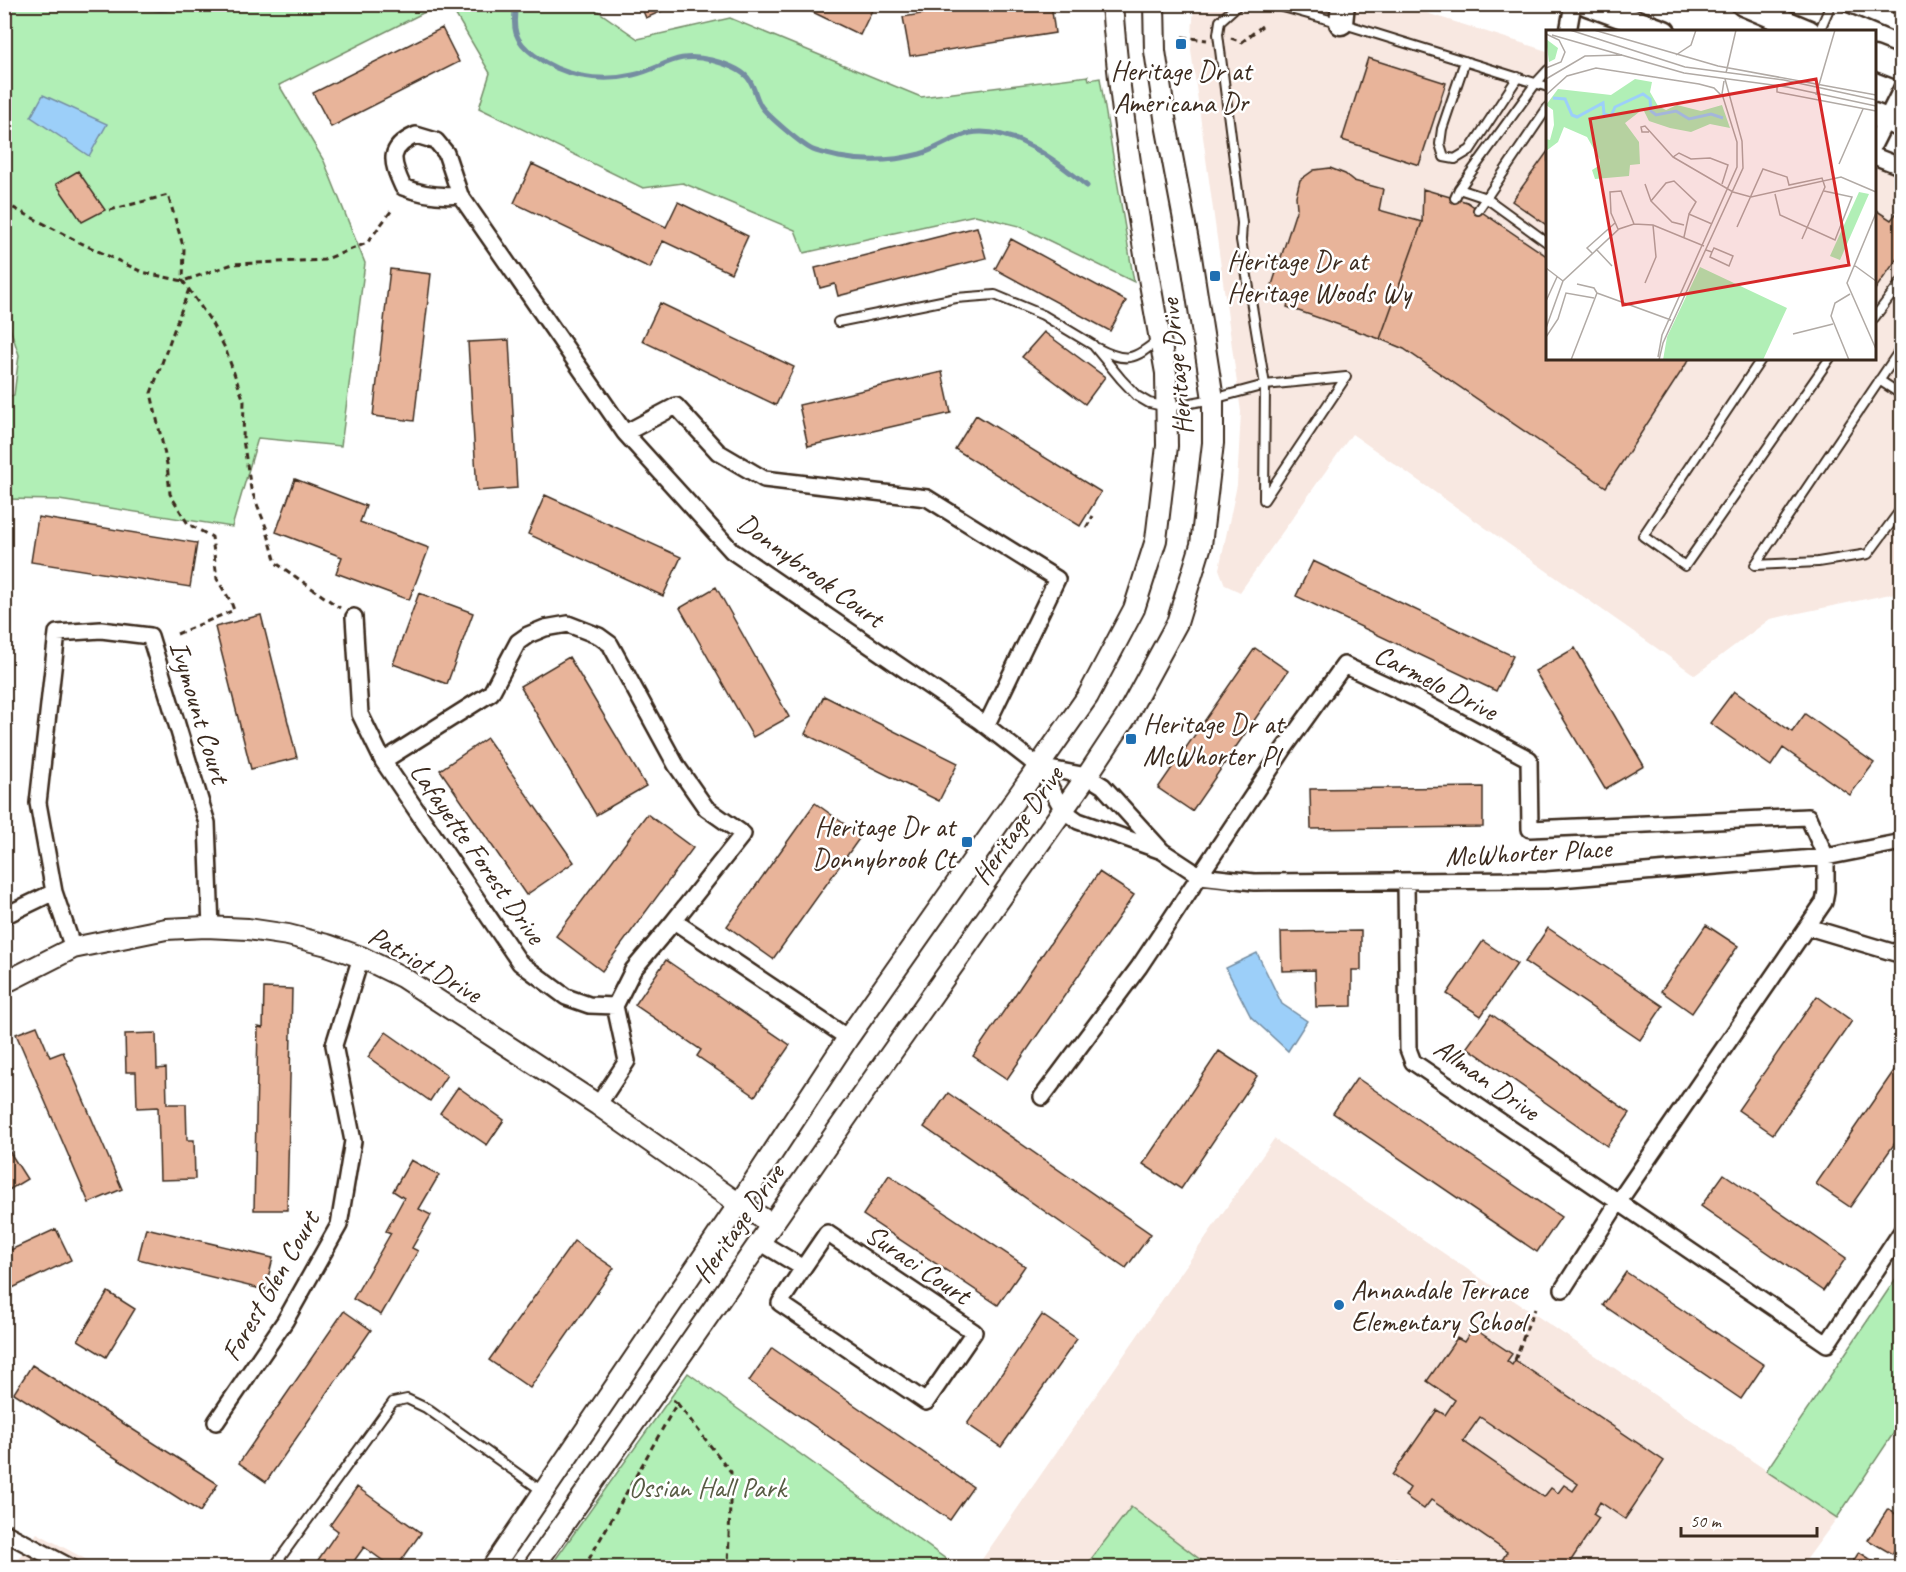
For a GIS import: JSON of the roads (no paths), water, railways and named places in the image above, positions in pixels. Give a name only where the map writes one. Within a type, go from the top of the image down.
[{"type":"main road","points":[[1587,4],[1659,30]]},
{"type":"main road","points":[[1743,4],[1804,30]]},
{"type":"main road","points":[[1876,58],[1902,69]]},
{"type":"street","points":[[1107,4],[1114,30]]},
{"type":"street","name":"Heritage Drive","points":[[492,1568],[739,1204],[848,1038],[1088,696],[1134,609],[1156,540],[1167,446],[1168,407],[1166,373],[1126,141],[1112,4]]},
{"type":"street","name":"Heritage Drive","points":[[533,1568],[1087,776],[1126,717],[1177,623],[1201,545],[1213,444],[1214,399],[1166,124],[1155,51],[1154,4]]},
{"type":"street","points":[[1568,30],[1573,4]]},
{"type":"street","points":[[1850,4],[1902,26]]},
{"type":"street","points":[[1876,142],[1902,88]]},
{"type":"street","name":"Donnybrook Court","points":[[460,195],[442,197],[418,193],[403,187],[394,167],[395,154],[400,142],[416,135],[436,141],[446,153],[460,195],[625,433],[732,551],[986,726],[1039,766]]},
{"type":"street","points":[[1876,156],[1902,167]]},
{"type":"street","name":"Donnybrook Court","points":[[625,433],[676,406],[717,452],[764,478],[927,498],[1057,579],[986,726]]},
{"type":"street","points":[[348,613],[360,714],[383,760]]},
{"type":"street","name":"Lafayette Forest Drive","points":[[568,624],[599,636],[610,644],[676,765],[706,807],[742,834],[674,921],[633,970],[615,1006],[589,1005],[566,997],[520,963],[383,760],[491,693],[518,642],[528,635],[545,628],[568,624]]},
{"type":"street","name":"Ivymount Court","points":[[74,948],[54,892],[38,803],[57,633],[101,630],[150,636],[207,823],[211,928]]},
{"type":"street","name":"Carmelo Drive","points":[[1042,1097],[1139,967],[1283,750],[1344,665],[1417,699],[1529,759],[1530,829],[1808,817],[1826,857]]},
{"type":"street","points":[[1039,766],[1063,810]]},
{"type":"street","name":"McWhorter Place","points":[[1039,766],[1087,776],[1103,786],[1162,851]]},
{"type":"street","name":"McWhorter Place","points":[[1063,810],[1078,821],[1162,851],[1200,876],[1254,882],[1547,880],[1826,857],[1902,842]]},
{"type":"street","points":[[1563,1289],[1619,1201],[1824,902],[1827,891],[1826,857]]},
{"type":"street","name":"Allman Drive","points":[[1406,882],[1408,1049],[1413,1062],[1827,1344],[1902,1231]]},
{"type":"street","points":[[4,916],[54,892]]},
{"type":"street","points":[[674,921],[848,1038]]},
{"type":"street","points":[[1808,927],[1902,955]]},
{"type":"street","name":"Patriot Drive","points":[[4,983],[74,948],[166,929],[248,929],[288,935],[327,945],[361,957],[402,977],[598,1105],[739,1204],[772,1224]]},
{"type":"street","name":"Forest Glen Court","points":[[216,1422],[285,1321],[339,1225],[352,1141],[334,1045],[361,957]]},
{"type":"street","points":[[598,1105],[627,1061],[615,1006]]},
{"type":"street","name":"Suraci Court","points":[[827,1233],[974,1332],[926,1402],[780,1303],[803,1268],[827,1233]]},
{"type":"street","points":[[760,1242],[803,1268]]},
{"type":"street","points":[[4,1532],[64,1566]]},
{"type":"lane","points":[[1093,345],[1137,396],[1149,403],[1168,407],[1214,399],[1265,385],[1346,377],[1264,500],[1265,385],[1241,240],[1242,223],[1218,34],[1220,21],[1239,4]]},
{"type":"lane","points":[[1272,4],[1342,14],[1465,61],[1546,86]]},
{"type":"lane","points":[[1820,30],[1831,4]]},
{"type":"lane","points":[[1884,19],[1891,4]]},
{"type":"lane","points":[[1465,61],[1442,129],[1440,144],[1444,157],[1455,159],[1470,150],[1518,77]]},
{"type":"lane","points":[[1455,198],[1459,189],[1546,72]]},
{"type":"lane","points":[[1478,210],[1546,110]]},
{"type":"lane","points":[[1459,189],[1486,198],[1546,242]]},
{"type":"lane","points":[[1876,317],[1902,280]]},
{"type":"lane","points":[[838,322],[956,298],[995,295],[1043,315],[1114,357],[1127,358],[1144,352],[1160,339]]},
{"type":"lane","points":[[1902,347],[1755,565],[1818,562],[1868,554],[1902,507]]},
{"type":"lane","points":[[1761,360],[1643,536],[1685,566],[1829,360]]},
{"type":"lane","points":[[1879,380],[1902,395]]},
{"type":"lane","points":[[273,1568],[393,1401],[407,1399],[426,1408],[544,1493]]},
{"type":"water","points":[[43,95],[107,124],[89,156],[31,117]]},
{"type":"water","points":[[1257,953],[1282,1004],[1307,1021],[1288,1051],[1251,1017],[1226,968]]},
{"type":"waterway","points":[[138,4],[163,9],[177,4]]},
{"type":"waterway","points":[[516,4],[514,20],[518,39],[534,55],[569,73],[594,78],[620,77],[644,72],[679,59],[711,60],[738,70],[747,77],[765,111],[794,137],[816,151],[849,159],[890,159],[920,154],[970,133],[986,132],[1018,140],[1048,156],[1087,186]]},
{"type":"place","name":"Heritage Dr at Americana Dr","points":[[1181,44]]},
{"type":"place","name":"Heritage Dr at Heritage Woods Wy","points":[[1215,276]]},
{"type":"place","name":"Heritage Dr at McWhorter Pl","points":[[1131,739]]},
{"type":"place","name":"Heritage Dr at Donnybrook Ct","points":[[967,842]]},
{"type":"place","name":"Annandale Terrace Elementary School","points":[[1339,1305]]},
{"type":"park label","name":"Ossian Hall Park","points":[[707,1487]]}]
